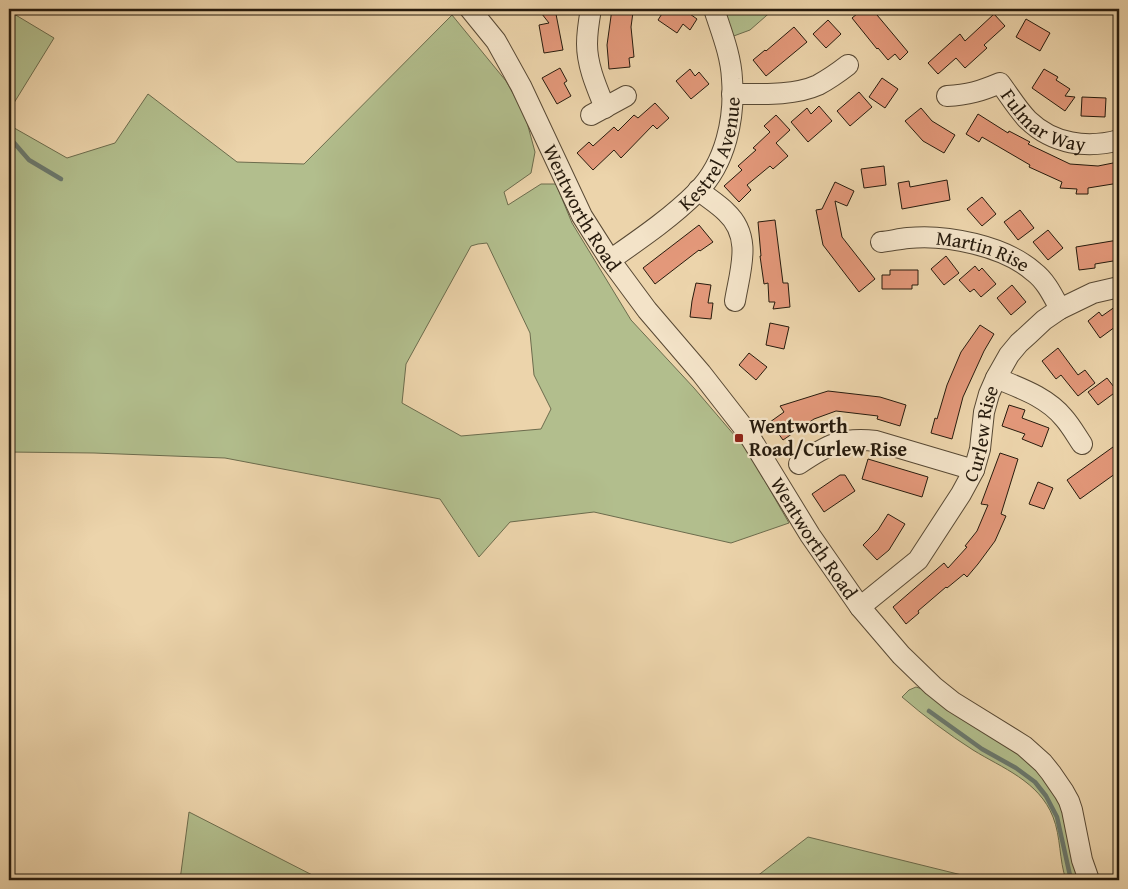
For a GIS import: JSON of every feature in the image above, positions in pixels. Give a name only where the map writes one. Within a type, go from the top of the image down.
[{"type":"street","name":"Wentworth Road","points":[[470,9],[496,40],[521,86],[582,216],[610,260],[647,310],[701,373],[747,432],[810,535],[860,607],[901,655],[927,681],[953,702],[1024,746],[1047,768],[1064,792],[1072,810],[1082,860],[1089,880]]},
{"type":"street","points":[[591,9],[587,45],[590,66],[596,86],[598,111],[626,96]]},
{"type":"street","name":"Kestrel Avenue","points":[[610,260],[677,210],[698,190],[718,164],[730,120],[732,78],[730,62],[714,9]]},
{"type":"street","points":[[732,94],[772,94],[801,90],[817,85],[848,65]]},
{"type":"street","name":"Fulmar Way","points":[[947,96],[964,95],[1000,83],[1028,120],[1044,133],[1065,142],[1091,146],[1119,140]]},
{"type":"street","points":[[698,190],[726,212],[734,220],[740,231],[743,243],[743,256],[735,301]]},
{"type":"street","name":"Martin Rise","points":[[881,242],[932,237],[952,239],[995,250],[1036,272],[1060,309]]},
{"type":"street","name":"Curlew Rise","points":[[860,607],[918,560],[961,494],[974,470],[980,450],[984,412],[989,394],[1009,355],[1044,320],[1060,309],[1094,293],[1119,287]]},
{"type":"street","points":[[996,378],[1048,402],[1065,418],[1082,444]]},
{"type":"street","points":[[799,464],[816,452],[850,439],[876,441],[974,470]]},
{"type":"green space","points":[[723,9],[774,9],[750,30],[731,37]]},
{"type":"green space","points":[[9,11],[54,38],[9,111]]},
{"type":"green space","points":[[452,15],[506,81],[525,115],[535,152],[531,173],[504,192],[508,205],[541,184],[556,184],[572,223],[631,320],[694,388],[747,450],[789,523],[731,543],[594,512],[510,522],[479,557],[440,499],[225,458],[9,452],[9,125],[67,158],[115,143],[148,94],[237,162],[304,164]],"holes":[[[487,243],[530,333],[534,375],[551,409],[541,429],[461,436],[402,403],[406,364],[471,246]]]},
{"type":"green space","points":[[916,687],[922,689],[1032,763],[1058,798],[1078,880],[1066,880],[1056,825],[1047,805],[1039,794],[1019,777],[945,731],[902,697],[909,690]]},
{"type":"green space","points":[[189,812],[322,880],[180,880]]},
{"type":"green space","points":[[808,837],[982,880],[752,880]]},
{"type":"building","points":[[538,9],[555,9],[563,50],[544,53],[539,25],[549,23]]},
{"type":"building","points":[[612,9],[627,9],[633,12],[631,27],[634,57],[629,58],[630,67],[609,69],[607,45]]},
{"type":"building","points":[[665,9],[693,9],[690,14],[697,19],[690,30],[683,24],[677,33],[658,20]]},
{"type":"building","points":[[863,9],[872,9],[908,52],[900,60],[895,54],[888,60],[852,18]]},
{"type":"building","points":[[994,14],[1005,26],[984,45],[987,48],[965,68],[956,58],[938,74],[928,63],[960,34],[965,41]]},
{"type":"building","points":[[1026,19],[1050,33],[1040,51],[1016,37]]},
{"type":"building","points":[[828,20],[841,34],[826,48],[813,34]]},
{"type":"building","points":[[794,27],[807,42],[766,76],[753,60]]},
{"type":"building","points":[[560,68],[567,81],[564,83],[571,96],[557,104],[542,78]]},
{"type":"building","points":[[690,69],[695,76],[699,72],[709,84],[691,99],[676,81]]},
{"type":"building","points":[[1044,69],[1058,77],[1056,80],[1070,89],[1065,96],[1075,97],[1065,111],[1032,88]]},
{"type":"building","points":[[882,78],[898,89],[885,108],[869,97]]},
{"type":"building","points":[[859,92],[872,107],[850,126],[837,111]]},
{"type":"building","points":[[1082,97],[1106,98],[1105,117],[1081,116]]},
{"type":"building","points":[[655,103],[669,118],[657,129],[653,125],[621,158],[614,150],[593,170],[577,153],[589,142],[593,146],[614,127],[618,131],[634,115],[638,118]]},
{"type":"building","points":[[819,106],[832,121],[808,142],[791,122],[807,108],[811,114]]},
{"type":"building","points":[[921,108],[932,121],[955,135],[944,153],[923,141],[905,121]]},
{"type":"building","points":[[978,114],[1008,133],[1009,131],[1030,142],[1028,144],[1070,164],[1098,166],[1118,162],[1119,183],[1088,188],[1088,194],[1076,194],[1077,189],[1060,188],[1062,182],[1029,167],[1030,165],[982,137],[979,142],[966,134]]},
{"type":"building","points":[[776,115],[790,130],[776,143],[788,156],[773,169],[770,166],[747,185],[751,190],[739,202],[724,186],[742,170],[738,166],[756,150],[753,148],[770,132],[764,126]]},
{"type":"building","points":[[884,166],[886,185],[864,188],[861,169]]},
{"type":"building","points":[[947,180],[950,200],[902,209],[898,183],[909,181],[910,187]]},
{"type":"building","points":[[835,182],[854,191],[847,206],[835,201],[842,237],[875,279],[859,292],[823,245],[816,210],[822,209]]},
{"type":"building","points":[[982,197],[996,214],[982,226],[967,209]]},
{"type":"building","points":[[1020,210],[1034,228],[1018,240],[1004,222]]},
{"type":"building","points":[[775,220],[783,283],[788,283],[790,307],[773,309],[775,302],[769,302],[768,283],[764,284],[758,222]]},
{"type":"building","points":[[699,225],[713,242],[699,250],[655,284],[643,268]]},
{"type":"building","points":[[1048,230],[1063,248],[1048,260],[1033,242]]},
{"type":"building","points":[[1118,240],[1119,260],[1095,264],[1095,268],[1079,270],[1076,247]]},
{"type":"building","points":[[946,256],[959,273],[944,285],[931,269]]},
{"type":"building","points":[[975,266],[979,271],[982,268],[996,284],[981,297],[974,289],[970,292],[959,280]]},
{"type":"building","points":[[890,270],[918,270],[918,285],[912,285],[912,289],[882,289],[882,275],[890,275]]},
{"type":"building","points":[[696,283],[711,285],[708,303],[713,303],[711,319],[690,317]]},
{"type":"building","points":[[1012,285],[1026,302],[1011,315],[997,298]]},
{"type":"building","points":[[1119,304],[1119,324],[1100,338],[1088,321],[1099,312],[1102,316]]},
{"type":"building","points":[[770,323],[789,327],[784,349],[766,345]]},
{"type":"building","points":[[980,325],[994,334],[963,397],[952,439],[931,433],[947,385],[961,352]]},
{"type":"building","points":[[1058,348],[1078,375],[1085,370],[1095,383],[1078,396],[1061,375],[1056,379],[1042,361]]},
{"type":"building","points":[[749,353],[767,367],[756,380],[739,365]]},
{"type":"building","points":[[1107,378],[1117,391],[1098,405],[1088,392]]},
{"type":"building","points":[[828,391],[880,397],[906,405],[900,426],[877,419],[878,416],[836,411],[814,419],[783,440],[770,422],[784,412],[780,406]]},
{"type":"building","points":[[1009,405],[1025,410],[1022,418],[1049,428],[1042,447],[1022,439],[1025,434],[1002,426]]},
{"type":"building","points":[[1113,447],[1119,456],[1119,471],[1080,499],[1067,480]]},
{"type":"building","points":[[1000,453],[1018,459],[1001,514],[1006,516],[995,541],[967,577],[964,574],[946,587],[906,624],[893,607],[944,563],[948,568],[967,547],[965,546],[977,531],[988,505],[981,504]]},
{"type":"building","points":[[868,459],[928,477],[922,497],[862,479]]},
{"type":"building","points":[[840,475],[845,475],[855,491],[824,512],[812,494]]},
{"type":"building","points":[[1038,482],[1053,488],[1044,509],[1029,504]]},
{"type":"building","points":[[888,514],[905,524],[889,550],[877,560],[863,545],[878,530]]},
{"type":"waterway","points":[[9,137],[29,160],[61,179]]},
{"type":"waterway","points":[[929,711],[982,749],[1016,768],[1035,782],[1046,796],[1057,817],[1071,880]]},
{"type":"place","name":"Wentworth Road/Curlew Rise","points":[[739,438]]}]
